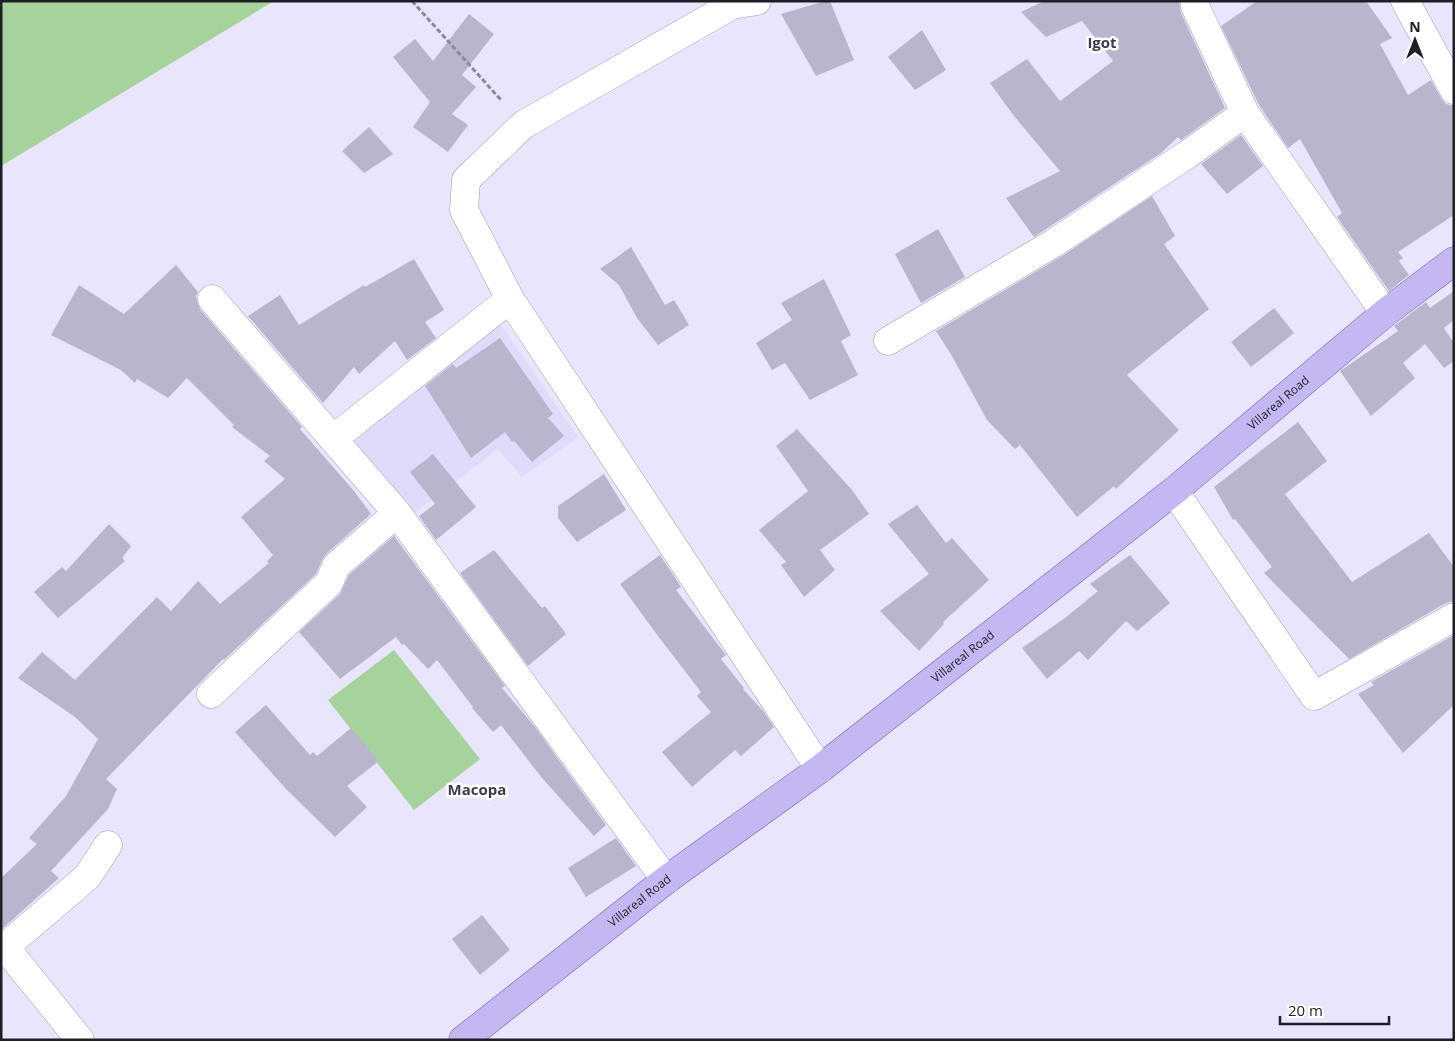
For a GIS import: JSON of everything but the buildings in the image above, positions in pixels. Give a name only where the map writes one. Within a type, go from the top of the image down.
[{"type":"main road","name":"Villareal Road","points":[[463,1040],[666,880],[820,769],[1174,491],[1385,313],[1454,261]]},
{"type":"street","points":[[757,1],[732,5],[523,125],[466,180],[464,210],[510,299],[820,769]]},
{"type":"street","points":[[1195,1],[1195,6],[1245,113],[1385,313]]},
{"type":"street","points":[[1405,1],[1454,90]]},
{"type":"street","points":[[888,341],[1054,243],[1188,154],[1245,113]]},
{"type":"street","points":[[212,299],[396,512],[666,880]]},
{"type":"street","points":[[333,439],[510,299]]},
{"type":"street","points":[[1174,491],[1314,696],[1454,617]]},
{"type":"street","points":[[211,694],[329,583],[336,566],[396,512]]},
{"type":"street","points":[[80,1040],[10,952],[12,941],[88,877],[108,845]]},
{"type":"path","points":[[412,1],[523,125]]},
{"type":"shaded area","points":[[498,321],[578,437],[522,477],[498,449],[408,518],[345,439]]},
{"type":"green space","points":[[1,1],[274,1],[1,166]]},
{"type":"green space","points":[[394,650],[480,759],[414,810],[328,700]]},
{"type":"district","name":"Igot","points":[[1102,43]]},
{"type":"district","name":"Macopa","points":[[477,790]]}]
